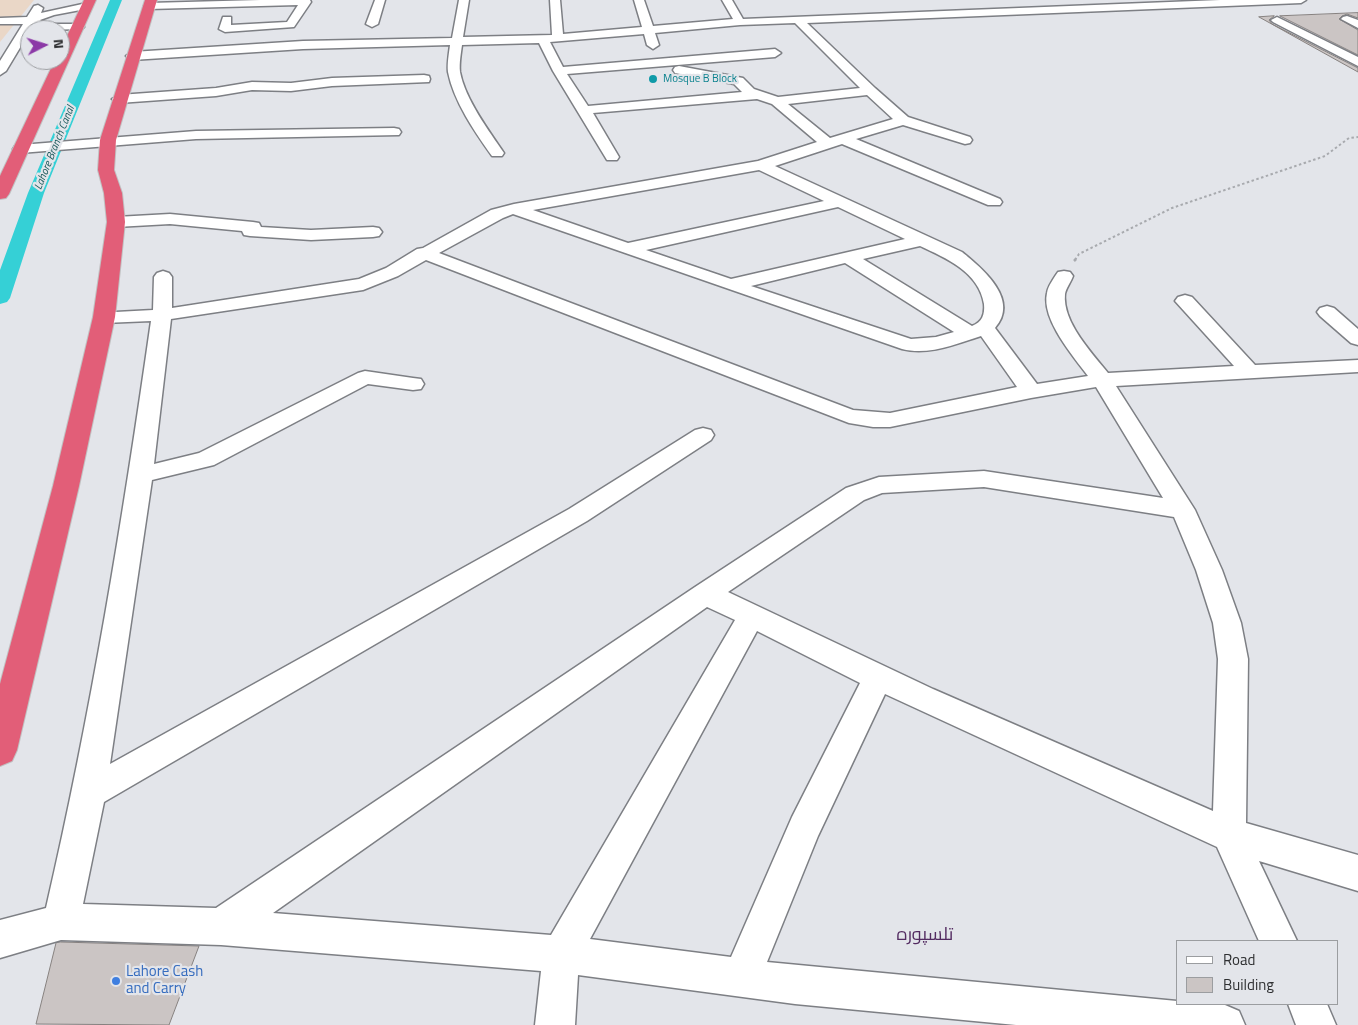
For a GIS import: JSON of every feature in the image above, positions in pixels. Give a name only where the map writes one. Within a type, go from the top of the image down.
[{"type":"highway","points":[[0,194],[88,3]]},
{"type":"highway","points":[[0,750],[66,486],[104,317],[116,222],[116,205],[106,170],[108,140],[132,56],[150,3]]},
{"type":"street","points":[[31,20],[43,0]]},
{"type":"street","points":[[372,24],[380,0]]},
{"type":"street","points":[[464,0],[459,42],[455,52],[454,71],[460,89],[478,125],[497,153]]},
{"type":"street","points":[[554,0],[558,37]]},
{"type":"street","points":[[639,0],[647,29],[653,63]]},
{"type":"street","points":[[727,0],[740,22]]},
{"type":"street","points":[[959,0],[973,12]]},
{"type":"street","points":[[132,56],[303,45],[543,39],[647,29],[798,19],[1299,0]]},
{"type":"street","points":[[150,3],[306,2],[290,25],[225,29],[227,19]]},
{"type":"street","points":[[31,20],[88,3]]},
{"type":"street","points":[[798,19],[870,91],[903,120],[965,140]]},
{"type":"street","points":[[0,21],[20,20]]},
{"type":"street","points":[[1277,20],[1358,62]]},
{"type":"street","points":[[70,27],[78,27]]},
{"type":"street","points":[[0,71],[20,38]]},
{"type":"street","points":[[543,39],[559,71],[612,157]]},
{"type":"street","points":[[1335,50],[1358,49]]},
{"type":"street","points":[[559,71],[775,53]]},
{"type":"street","points":[[653,63],[741,82],[748,92],[777,101],[870,91]]},
{"type":"street","points":[[119,99],[216,92],[252,86],[291,87],[332,82],[424,79]]},
{"type":"street","points":[[584,110],[756,95]]},
{"type":"street","points":[[777,101],[828,144]]},
{"type":"street","points":[[104,317],[162,315],[363,284],[392,272],[423,253],[497,214],[514,209],[761,165],[903,120]]},
{"type":"street","points":[[20,149],[108,140],[196,135],[394,132]]},
{"type":"street","points":[[844,140],[994,202]]},
{"type":"street","points":[[514,209],[630,248],[730,285],[909,345],[944,342],[977,330],[992,316],[994,308],[985,284],[976,271],[956,256],[761,165]]},
{"type":"street","points":[[630,248],[840,202]]},
{"type":"street","points":[[116,222],[170,219],[253,227],[250,231],[311,235],[373,232]]},
{"type":"street","points":[[730,285],[921,240]]},
{"type":"street","points":[[423,253],[849,416],[873,420],[890,420],[1031,391],[1102,380],[1358,366]]},
{"type":"street","points":[[847,258],[977,330],[1031,391]]},
{"type":"street","points":[[1064,276],[1056,293],[1056,311],[1073,342],[1102,380],[1183,510],[1208,570],[1227,623],[1233,659],[1229,835],[1278,940]]},
{"type":"street","points":[[60,922],[89,794],[141,475],[162,315],[163,277]]},
{"type":"street","points":[[1185,301],[1249,371]]},
{"type":"street","points":[[1327,312],[1358,339]]},
{"type":"street","points":[[141,475],[206,460],[365,376],[413,384]]},
{"type":"street","points":[[89,794],[578,515],[703,435]]},
{"type":"street","points":[[221,927],[705,594],[855,494],[879,485],[984,479],[1183,510]]},
{"type":"street","points":[[705,594],[752,614],[878,677],[1053,758],[1229,835],[1358,873]]},
{"type":"street","points":[[555,1025],[561,954],[752,614]]},
{"type":"street","points":[[741,978],[804,829],[878,677]]},
{"type":"street","points":[[0,938],[60,922],[221,927],[561,954],[795,985],[1225,1025]]},
{"type":"street","points":[[1306,1005],[1316,1025]]},
{"type":"path","points":[[1064,276],[1079,254],[1172,208],[1325,156],[1349,138],[1358,137]]},
{"type":"shaded area","points":[[0,0],[34,0],[0,42]]},
{"type":"building","points":[[1358,13],[1358,18],[1347,14],[1339,19],[1358,30],[1358,55],[1280,16]]},
{"type":"building","points":[[1274,16],[1269,20],[1272,24],[1358,68],[1358,72],[1259,17]]},
{"type":"building","name":"Lahore Cash and Carry","points":[[56,943],[199,946],[169,1025],[36,1024]]},
{"type":"waterway","name":"Lahore Branch Canal","points":[[0,298],[36,193],[116,0]]},
{"type":"place","name":"Mosque B Block","points":[[653,79]]},
{"type":"place","name":"Lahore Cash and Carry","points":[[116,981]]},
{"type":"district","name":"تلسپورہ","points":[[925,936]]}]
